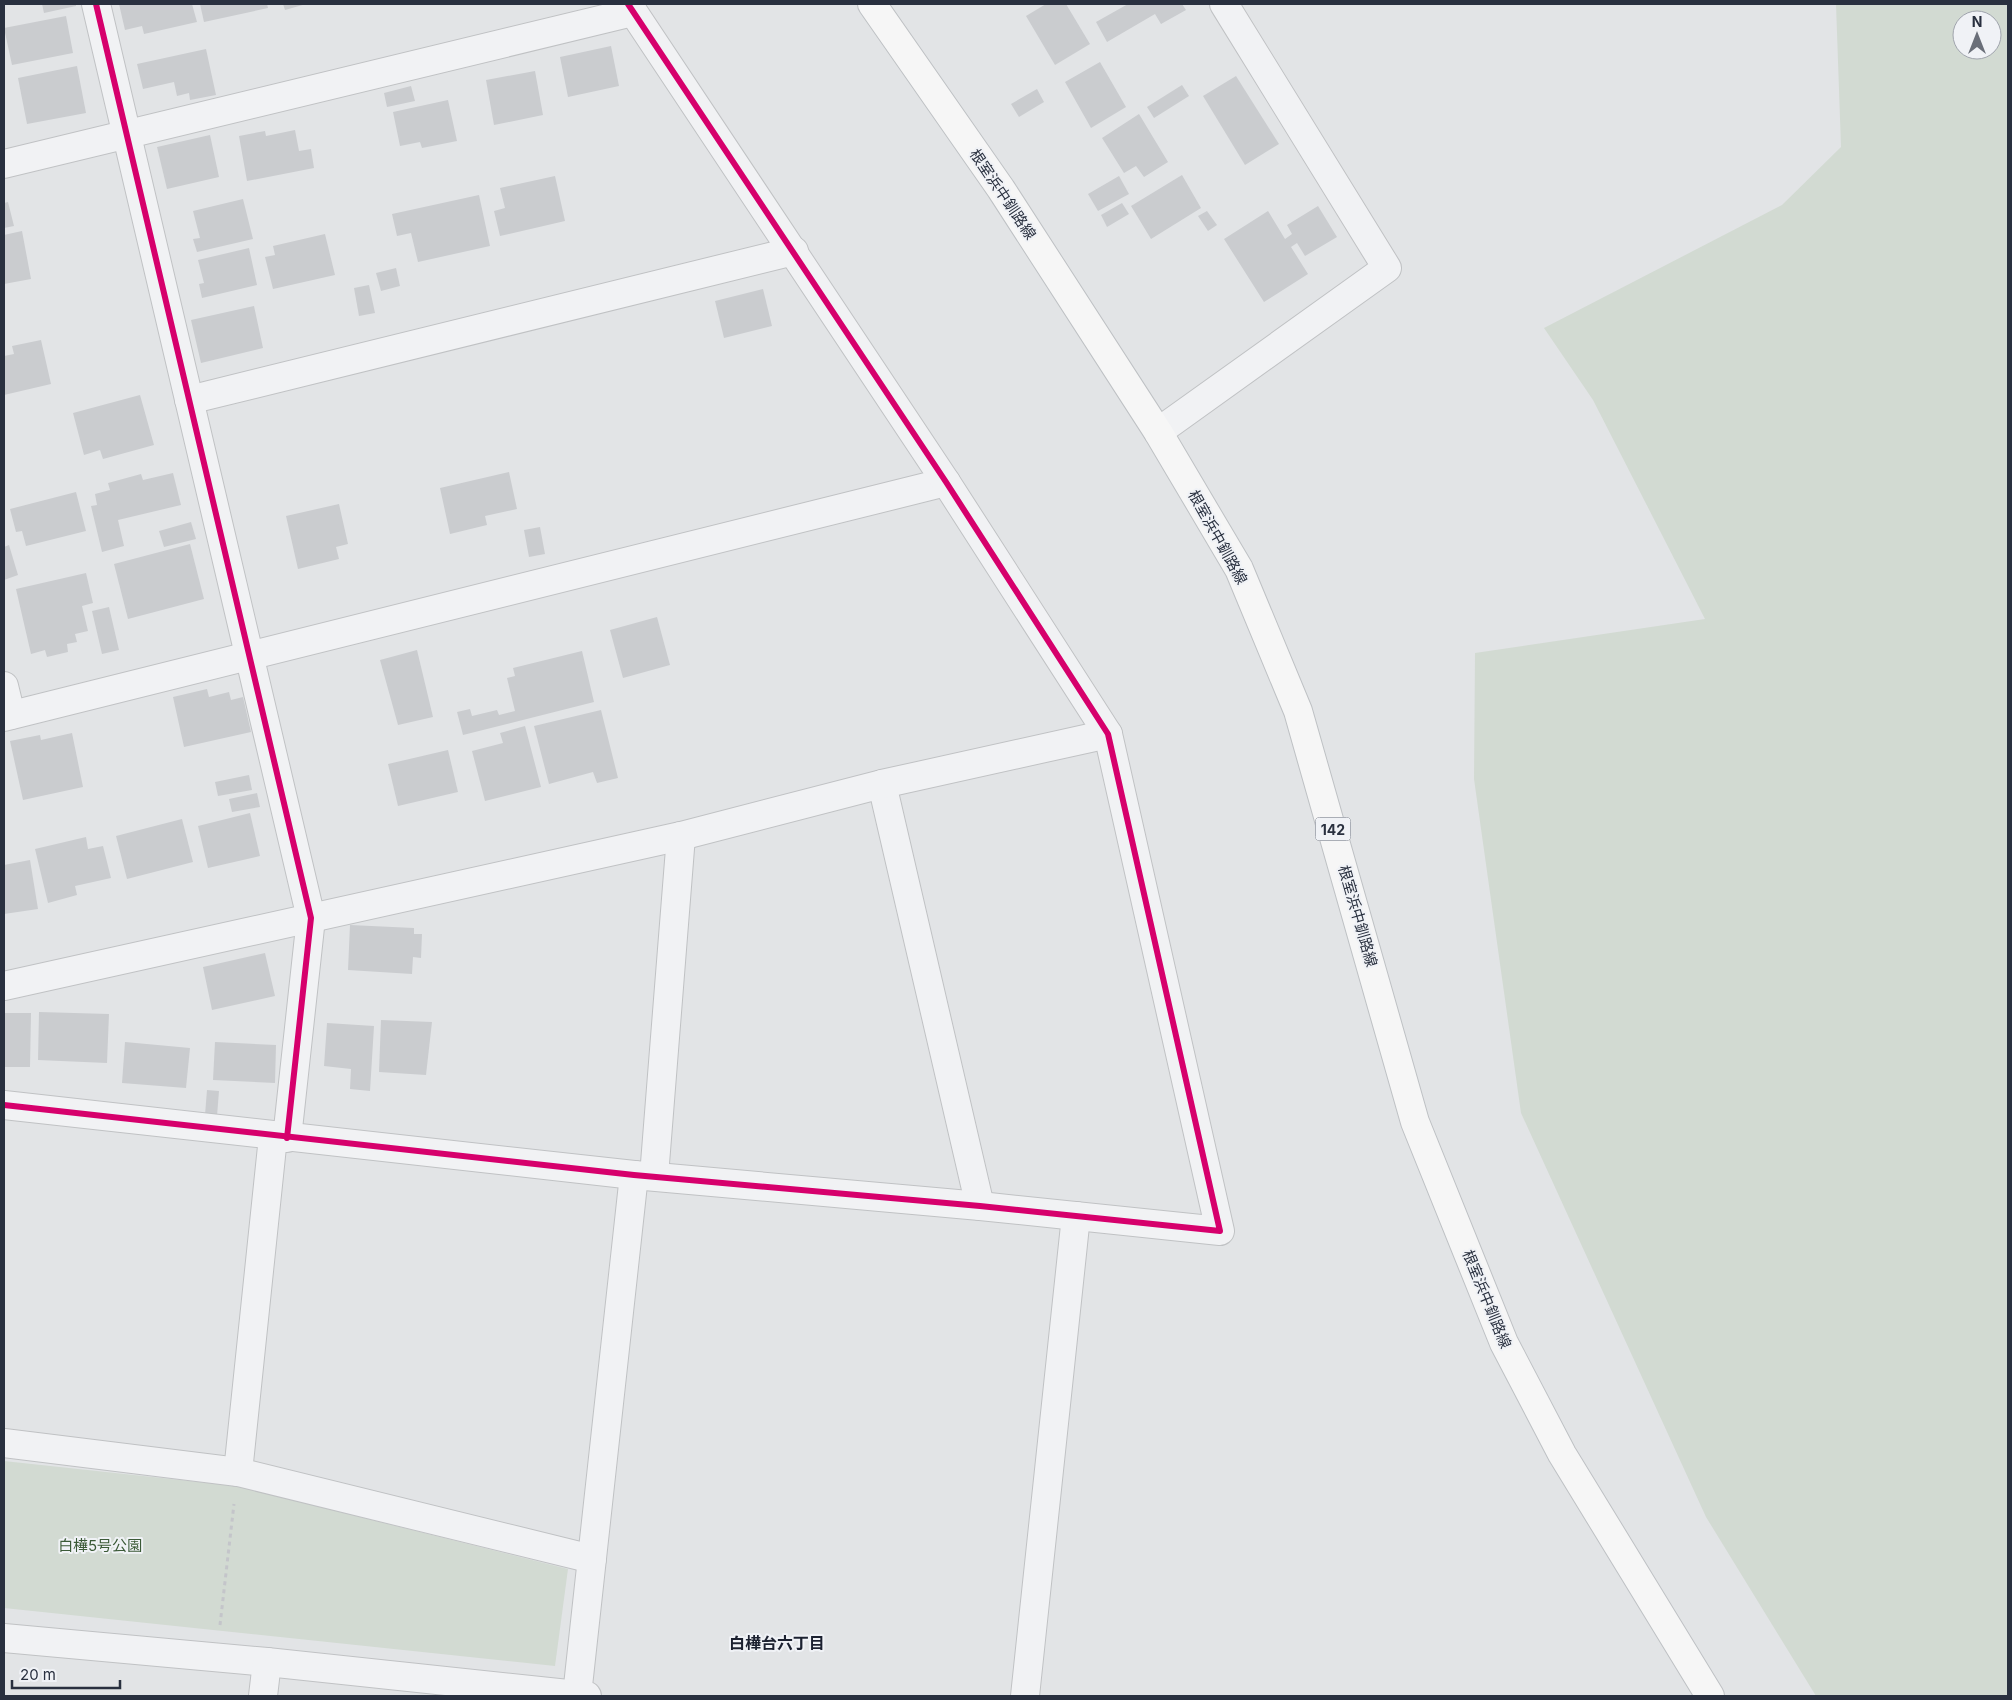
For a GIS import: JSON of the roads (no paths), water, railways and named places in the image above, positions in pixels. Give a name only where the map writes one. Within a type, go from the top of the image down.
[{"type":"main road","name":"根室浜中釧路線","points":[[872,4],[1000,189],[1158,432],[1239,569],[1298,711],[1416,1122],[1504,1343],[1562,1454],[1710,1696]]},
{"type":"street","points":[[96,4],[311,918],[280,1137],[238,1472]]},
{"type":"street","points":[[1158,432],[1387,268],[1224,4]]},
{"type":"street","points":[[4,164],[631,8],[946,482],[1108,734],[1220,1231],[980,1206],[644,1175],[280,1137],[4,1105]]},
{"type":"street","points":[[189,400],[794,251]]},
{"type":"street","points":[[4,686],[7,716],[946,482]]},
{"type":"street","points":[[4,986],[681,836],[882,784],[1108,734]]},
{"type":"street","points":[[882,784],[980,1206]]},
{"type":"street","points":[[4,1638],[267,1662],[582,1695],[592,1559],[644,1175],[681,836]]},
{"type":"street","points":[[1025,1696],[1076,1216]]},
{"type":"street","points":[[4,1443],[238,1472],[592,1559]]},
{"type":"street","points":[[264,1696],[267,1662]]},
{"type":"district","name":"白樺台六丁目","points":[[777,1643]]},
{"type":"park label","name":"白樺5号公園","points":[[100,1545]]}]
